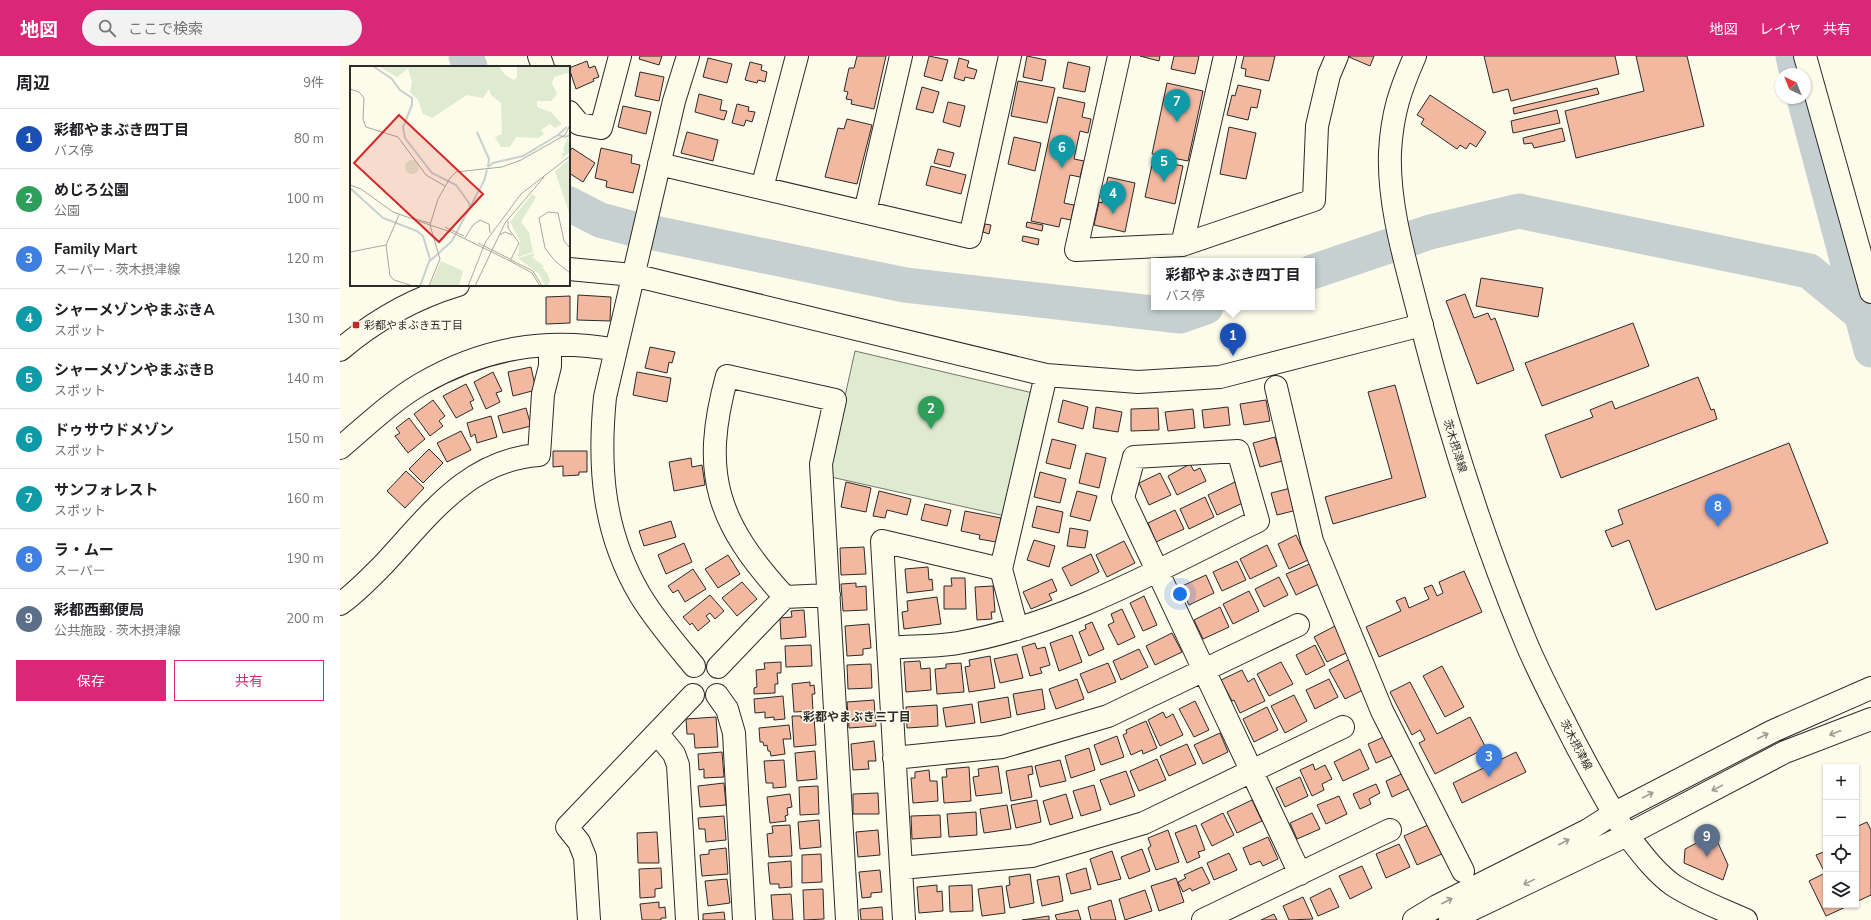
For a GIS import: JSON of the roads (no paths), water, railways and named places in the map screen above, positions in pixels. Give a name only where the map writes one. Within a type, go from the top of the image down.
[{"type":"street","points":[[539,56],[543,66]]},
{"type":"street","points":[[570,113],[579,124],[601,128],[620,56]]},
{"type":"street","points":[[688,56],[674,101],[640,241],[605,397],[601,430],[602,472],[607,511],[620,554],[634,584],[653,615],[694,666]]},
{"type":"street","points":[[762,188],[797,56]]},
{"type":"street","points":[[865,212],[901,56]]},
{"type":"street","points":[[659,164],[970,237],[1010,56]]},
{"type":"street","points":[[1119,56],[1076,250],[1182,245],[1314,200],[1316,126],[1329,75],[1337,56]]},
{"type":"street","points":[[1182,245],[1225,56]]},
{"type":"street","name":"茨木摂津線","points":[[1415,56],[1401,88],[1393,119],[1390,154],[1393,202],[1411,284],[1453,444],[1472,502],[1525,640],[1545,684],[1614,814],[1627,835],[1647,861],[1672,884],[1692,896],[1746,920]]},
{"type":"street","points":[[1805,56],[1871,292]]},
{"type":"street","points":[[570,269],[593,270],[633,276],[1046,375],[1138,382],[1220,377],[1422,325]]},
{"type":"street","points":[[340,350],[360,334],[398,311],[423,298],[455,286]]},
{"type":"street","points":[[340,604],[365,584],[447,496],[467,480],[496,465],[524,456],[539,456],[543,394],[550,366],[550,345]]},
{"type":"street","points":[[340,448],[399,399],[436,376],[459,365],[500,352],[530,346],[585,345],[616,350]]},
{"type":"street","points":[[1017,629],[1001,569],[1046,375]]},
{"type":"street","points":[[785,597],[750,555],[739,538],[728,518],[718,485],[714,463],[714,437],[719,407],[727,376],[835,400],[821,464],[847,920]]},
{"type":"street","points":[[1276,387],[1312,541],[1382,711],[1463,871]]},
{"type":"street","points":[[888,648],[957,643],[1017,629],[1084,605],[1157,570],[1258,521],[1238,451],[1134,457],[1123,498],[1157,570],[1300,874]]},
{"type":"street","points":[[904,920],[882,540],[1001,569]]},
{"type":"street","points":[[718,667],[785,597],[829,595]]},
{"type":"street","points":[[894,758],[1002,747],[1108,716],[1298,625]]},
{"type":"street","points":[[706,662],[718,667],[722,672],[724,681],[718,695],[705,700],[693,695],[687,686],[686,680],[687,675],[694,666],[706,662]]},
{"type":"street","points":[[1414,920],[1437,906],[1588,830],[1614,814],[1773,731],[1871,688]]},
{"type":"street","points":[[589,920],[585,857],[579,842],[567,827],[693,695]]},
{"type":"street","points":[[718,695],[730,716],[734,733],[744,920]]},
{"type":"street","points":[[1450,920],[1627,835],[1785,752],[1871,719]]},
{"type":"street","points":[[901,868],[1032,856],[1144,823],[1343,727]]},
{"type":"street","points":[[657,733],[674,754],[678,765],[687,920]]},
{"type":"street","points":[[1208,919],[1390,830]]},
{"type":"waterway","points":[[466,56],[470,66]]},
{"type":"waterway","points":[[1793,56],[1796,68]]},
{"type":"waterway","points":[[1806,104],[1871,350]]},
{"type":"waterway","points":[[570,205],[600,220],[630,228],[905,285],[1180,316],[1197,310]]},
{"type":"waterway","points":[[1315,271],[1430,232],[1519,211],[1809,271],[1861,314]]},
{"type":"place","name":"サンフォレスト","points":[[1177,122]]},
{"type":"place","name":"ドゥサウドメゾン","points":[[1062,168]]},
{"type":"place","name":"シャーメゾンやまぶきB","points":[[1164,182]]},
{"type":"place","name":"シャーメゾンやまぶきA","points":[[1113,214]]},
{"type":"place","name":"彩都やまぶき五丁目","points":[[356,325]]},
{"type":"place","name":"彩都やまぶき四丁目","points":[[1233,356]]},
{"type":"place","name":"めじろ公園","points":[[931,429]]},
{"type":"place","name":"ラ・ムー","points":[[1718,527]]},
{"type":"place","name":"Family Mart","points":[[1489,777]]},
{"type":"place","name":"彩都西郵便局","points":[[1707,857]]},
{"type":"district","name":"彩都やまぶき三丁目","points":[[857,717]]}]
